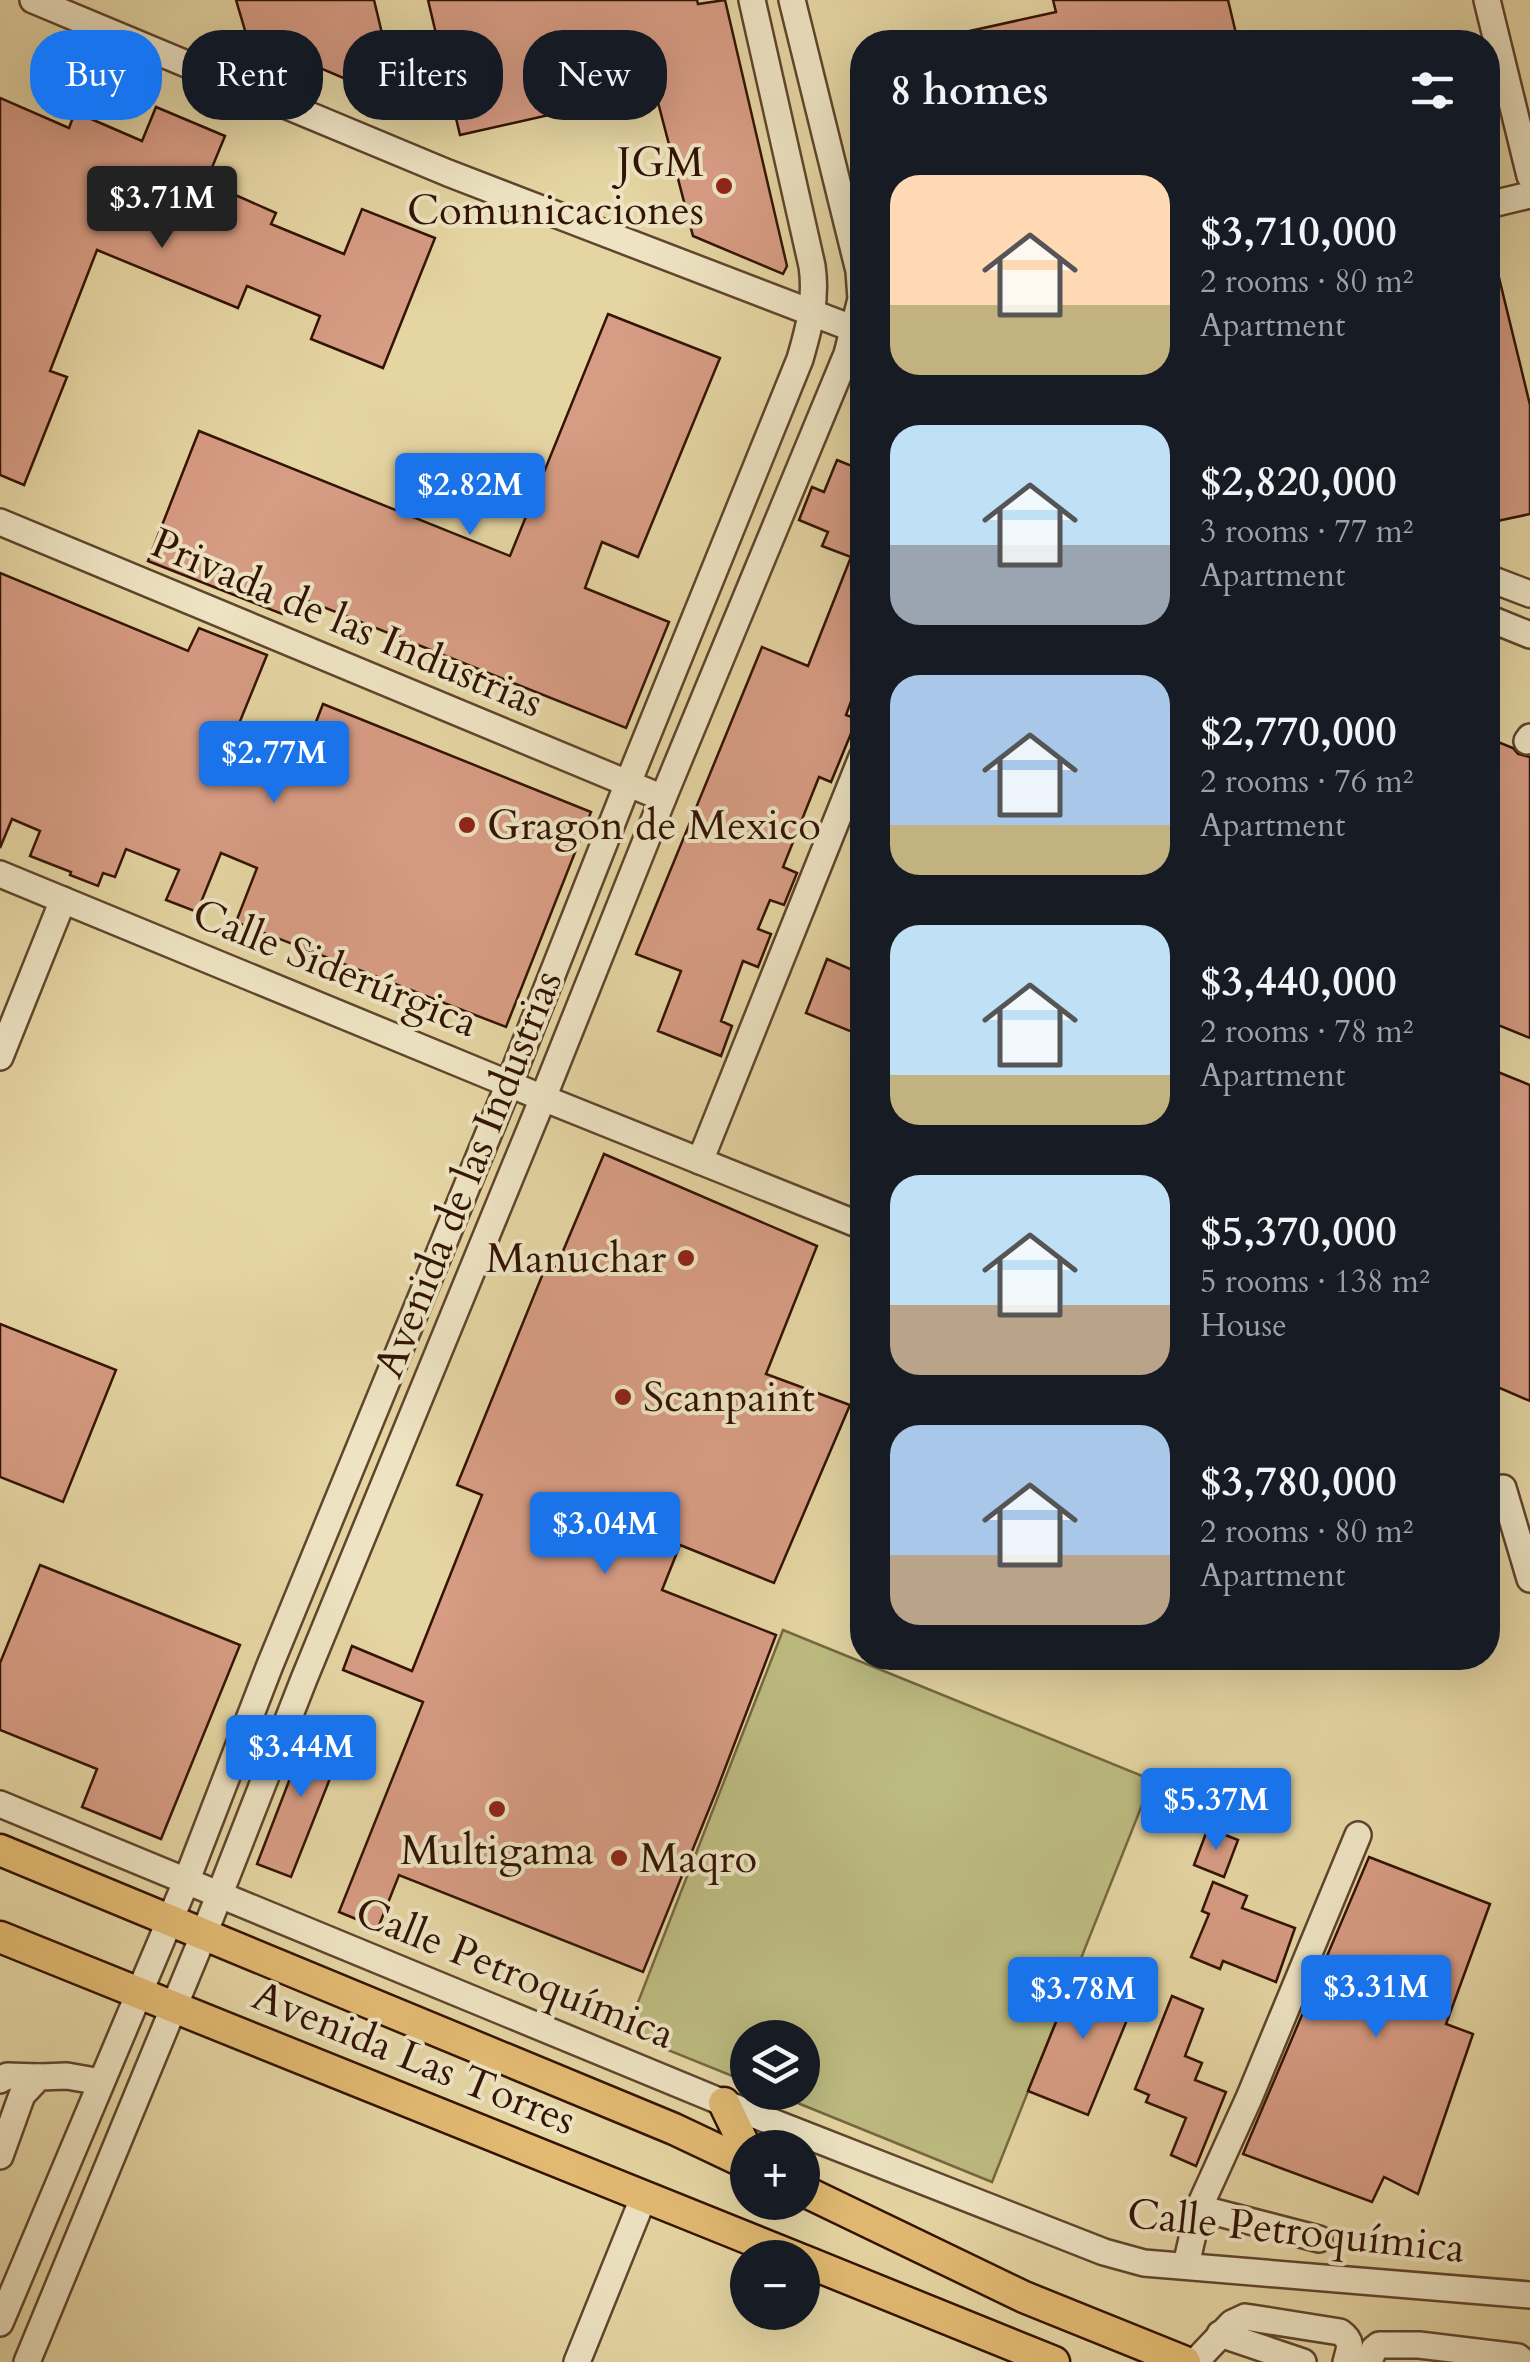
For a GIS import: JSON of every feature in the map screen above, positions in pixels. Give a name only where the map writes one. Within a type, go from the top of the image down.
[{"type":"main road","name":"Avenida Las Torres","points":[[0,1850],[730,2155]]},
{"type":"main road","name":"Avenida Las Torres","points":[[0,1936],[753,2240]]},
{"type":"main road","points":[[724,2103],[737,2130]]},
{"type":"main road","points":[[820,2199],[1024,2297],[1185,2362]]},
{"type":"main road","name":"Avenida Las Torres","points":[[820,2267],[1054,2362]]},
{"type":"street","points":[[33,0],[76,8],[448,174],[850,328]]},
{"type":"street","name":"Avenida de las Industrias","points":[[0,2322],[186,1882],[270,1665],[800,359],[815,287],[752,0]]},
{"type":"street","name":"Avenida de las Industrias","points":[[792,0],[850,235]]},
{"type":"street","points":[[1487,0],[1494,30]]},
{"type":"street","points":[[1500,53],[1530,176]]},
{"type":"street","points":[[1500,202],[1530,195]]},
{"type":"street","name":"Avenida de las Industrias","points":[[27,2362],[850,346]]},
{"type":"street","name":"Privada de las Industrias","points":[[0,522],[663,798]]},
{"type":"street","points":[[1500,583],[1530,594]]},
{"type":"street","points":[[1500,623],[1530,637]]},
{"type":"street","points":[[700,1162],[850,787]]},
{"type":"street","name":"Calle Siderúrgica","points":[[0,874],[850,1221]]},
{"type":"street","points":[[0,1057],[64,900]]},
{"type":"street","points":[[1500,1487],[1530,1500]]},
{"type":"street","points":[[1500,1498],[1530,1579]]},
{"type":"street","points":[[270,1665],[304,1679]]},
{"type":"street","name":"Calle Petroquímica","points":[[0,1804],[724,2103],[1104,2252],[1144,2262],[1530,2295]]},
{"type":"street","points":[[1186,2266],[1199,2208],[1358,1834]]},
{"type":"street","points":[[0,2080],[6,2076],[67,2076],[101,2082]]},
{"type":"street","points":[[0,2156],[22,2094],[39,2076]]},
{"type":"street","points":[[62,2176],[98,2189]]},
{"type":"street","points":[[583,2358],[644,2196]]},
{"type":"street","points":[[1199,2208],[1319,2239]]},
{"type":"street","points":[[1195,2362],[1232,2322],[1245,2317],[1340,2332],[1349,2339],[1346,2362]]},
{"type":"street","points":[[1220,2334],[1303,2362]]},
{"type":"street","points":[[1369,2362],[1380,2345],[1420,2345],[1518,2357],[1524,2362]]},
{"type":"shaded area","points":[[783,1630],[850,1657],[850,1670],[881,1670],[1152,1780],[992,2182],[815,2110],[820,2110],[820,2020],[730,2020],[730,2075],[626,2033]]},
{"type":"building","points":[[236,0],[374,0],[381,30],[343,30],[343,78],[323,69],[323,30],[245,30]]},
{"type":"building","name":"JGM Comunicaciones","points":[[428,0],[697,0],[698,4],[725,0],[787,266],[783,274],[693,236],[663,120],[667,120],[667,30],[523,30],[523,120],[526,120],[460,135],[456,120],[503,120],[503,30],[435,30]]},
{"type":"building","points":[[1053,0],[1228,0],[1235,30],[974,30],[1056,12]]},
{"type":"building","points":[[0,98],[30,111],[30,120],[51,120],[69,128],[72,120],[93,120],[142,141],[151,120],[162,120],[162,110],[225,136],[206,182],[276,213],[271,224],[344,254],[362,209],[435,238],[383,368],[311,339],[320,316],[247,286],[238,308],[97,250],[50,371],[67,377],[24,485],[0,475]]},
{"type":"building","points":[[1500,282],[1530,405],[1530,514],[1500,520]]},
{"type":"building","points":[[608,314],[720,358],[638,557],[602,542],[585,588],[669,622],[626,728],[291,594],[282,614],[148,561],[199,431],[510,556]]},
{"type":"building","points":[[837,460],[850,465],[850,557],[822,546],[828,532],[799,520],[812,487],[824,492]]},
{"type":"building","points":[[850,560],[850,704],[846,715],[850,716],[850,736],[831,782],[819,777],[783,867],[797,873],[784,905],[770,900],[758,929],[771,934],[758,967],[743,961],[721,1021],[732,1026],[721,1056],[658,1031],[681,971],[636,954],[762,647],[808,666]]},
{"type":"building","points":[[0,573],[188,651],[199,628],[267,655],[234,736],[300,763],[323,704],[591,812],[506,1027],[236,922],[257,868],[221,853],[197,912],[166,900],[179,870],[126,849],[115,877],[103,873],[98,886],[30,856],[40,831],[12,819],[0,848]]},
{"type":"building","points":[[1500,743],[1530,757],[1530,1038],[1500,1026]]},
{"type":"building","points":[[827,959],[850,969],[850,1031],[806,1013]]},
{"type":"building","points":[[1500,1073],[1530,1085],[1530,1401],[1500,1388]]},
{"type":"building","points":[[604,1154],[817,1246],[766,1374],[850,1405],[774,1583],[680,1545],[662,1590],[776,1635],[643,1972],[399,1875],[378,1928],[339,1912],[423,1702],[343,1670],[352,1646],[412,1671],[482,1495],[457,1485],[546,1266],[555,1270]]},
{"type":"building","points":[[0,1324],[116,1370],[63,1502],[0,1477]]},
{"type":"building","points":[[40,1565],[240,1645],[161,1839],[82,1807],[97,1769],[0,1730],[0,1663]]},
{"type":"building","points":[[311,1724],[346,1738],[291,1877],[257,1864]]},
{"type":"building","points":[[1208,1828],[1238,1840],[1224,1877],[1194,1865]]},
{"type":"building","points":[[1369,1857],[1490,1904],[1446,2024],[1473,2034],[1418,2194],[1384,2177],[1372,2202],[1243,2154]]},
{"type":"building","points":[[1213,1882],[1247,1896],[1242,1908],[1295,1928],[1276,1982],[1223,1961],[1220,1969],[1191,1957],[1209,1914],[1202,1911]]},
{"type":"building","points":[[1078,1968],[1138,1993],[1088,2115],[1028,2091]]},
{"type":"building","points":[[1172,1996],[1203,2009],[1185,2056],[1202,2063],[1195,2080],[1226,2092],[1196,2166],[1171,2155],[1186,2118],[1146,2102],[1149,2095],[1135,2089]]},
{"type":"place","name":"JGM Comunicaciones","points":[[724,186]]},
{"type":"place","name":"Gragon de Mexico","points":[[467,825]]},
{"type":"place","name":"Manuchar","points":[[686,1258]]},
{"type":"place","name":"Scanpaint","points":[[623,1397]]},
{"type":"place","name":"Multigama","points":[[497,1809]]},
{"type":"place","name":"Maqro","points":[[619,1858]]}]
